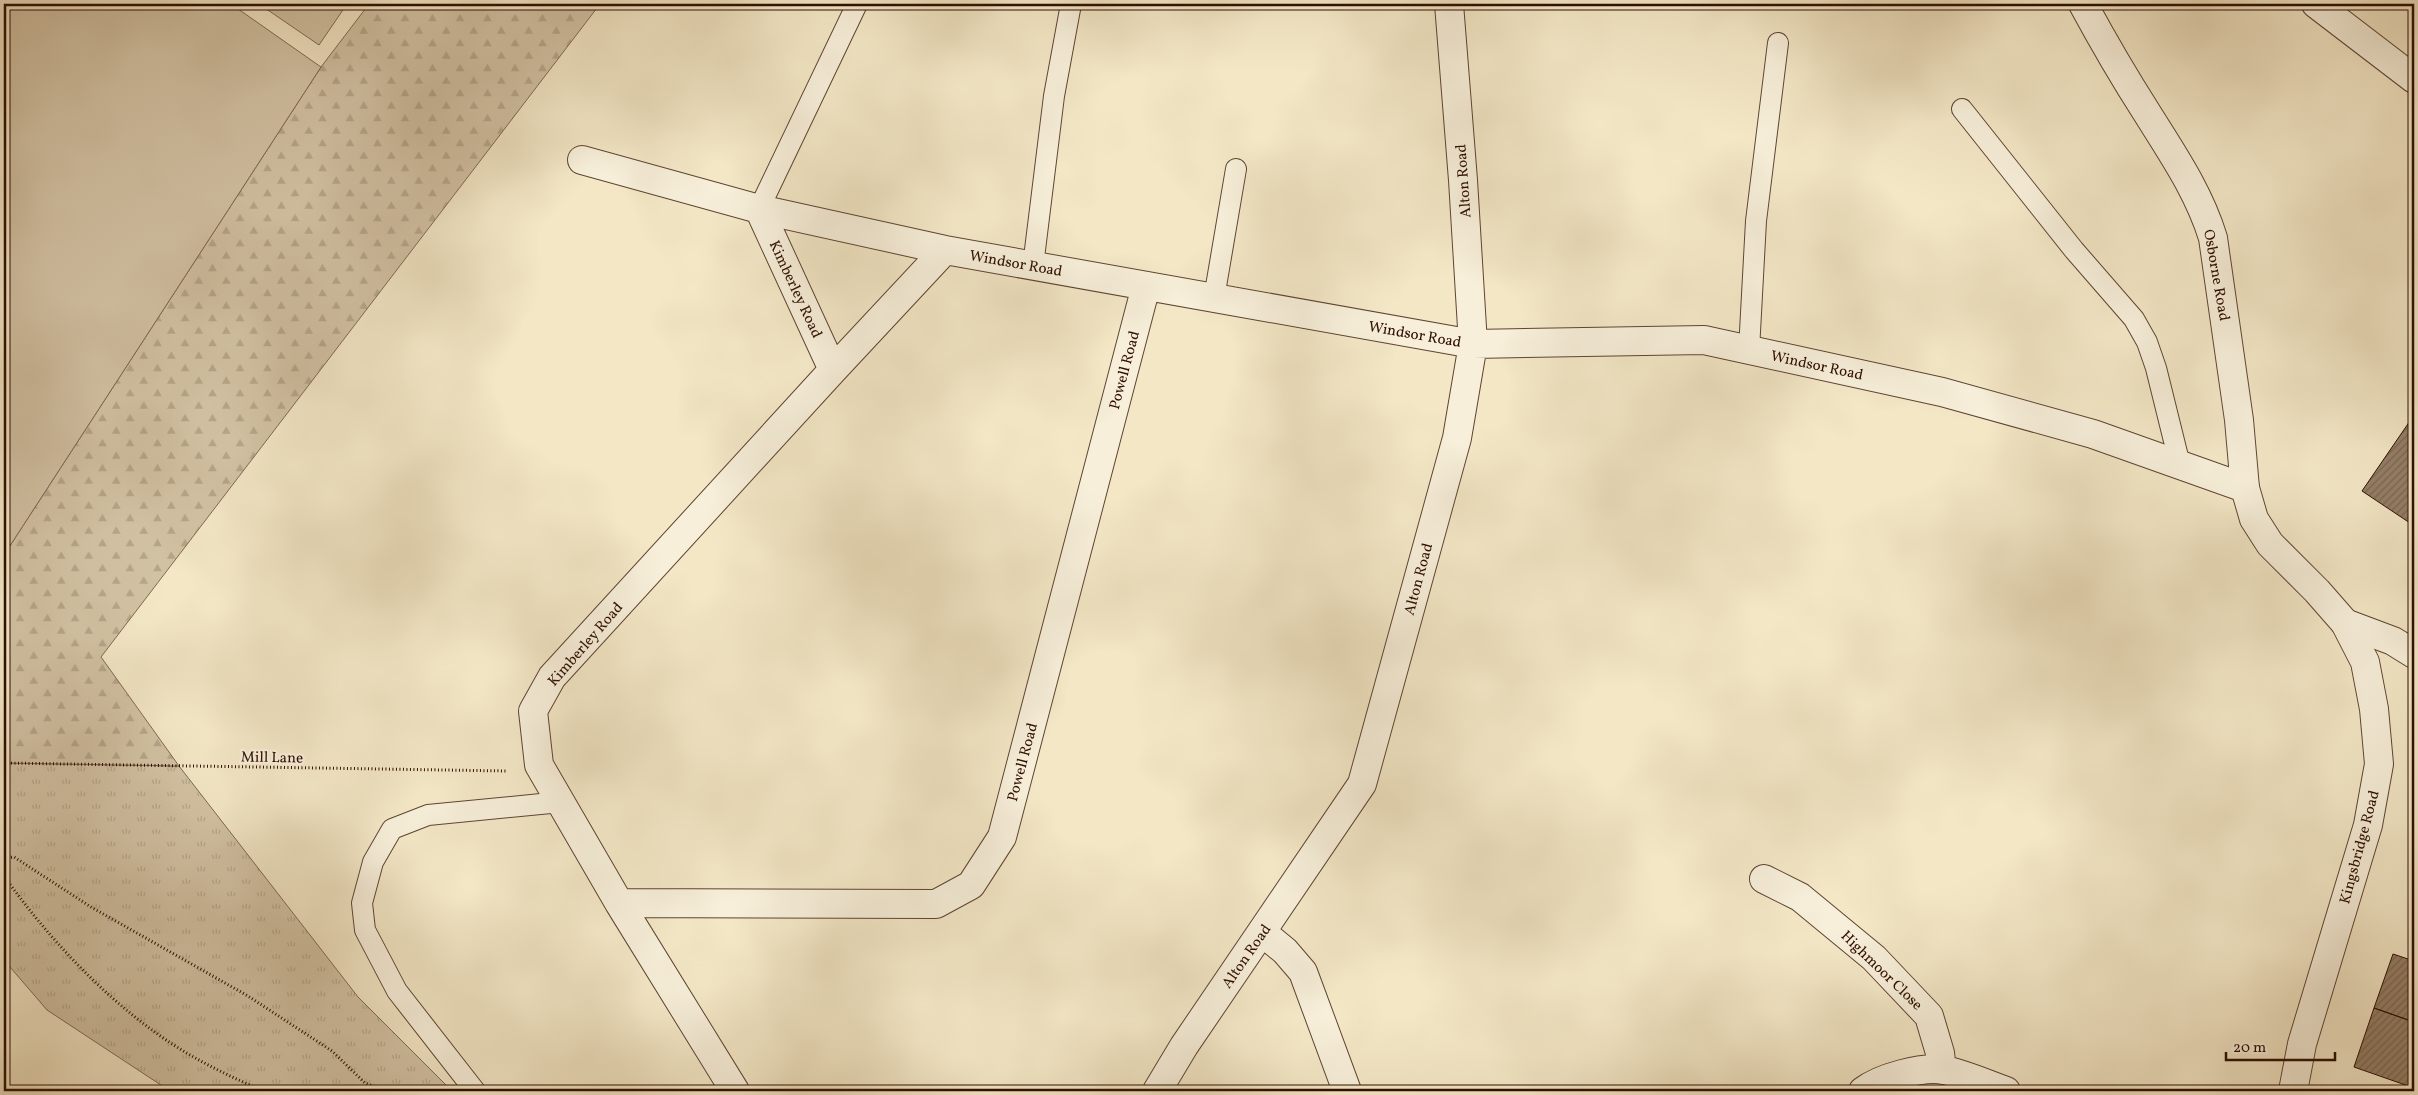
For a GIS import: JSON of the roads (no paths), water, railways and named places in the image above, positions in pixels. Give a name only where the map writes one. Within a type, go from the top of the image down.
[{"type":"street","name":"Alton Road","points":[[1157,1091],[1184,1046],[1362,784],[1457,438],[1473,344],[1463,180],[1449,4]]},
{"type":"street","name":"Osborne Road","points":[[2083,4],[2110,54],[2179,165],[2204,210],[2213,238],[2239,420],[2245,488]]},
{"type":"street","points":[[2316,4],[2414,79]]},
{"type":"street","name":"Windsor Road","points":[[582,160],[759,209],[945,250],[1473,344],[1704,340],[1942,392],[2093,434],[2245,488]]},
{"type":"street","name":"Kimberley Road","points":[[759,209],[832,370]]},
{"type":"street","name":"Kimberley Road","points":[[735,1091],[619,903],[539,765],[533,711],[552,677],[832,370],[945,250]]},
{"type":"street","name":"Powell Road","points":[[619,903],[936,904],[971,885],[1002,837],[1146,286]]},
{"type":"street","name":"Kingsbridge Road","points":[[2245,488],[2254,519],[2270,544],[2345,623],[2365,662],[2374,709],[2379,764],[2368,825],[2302,1044],[2293,1091]]},
{"type":"street","points":[[2345,623],[2393,641],[2414,654]]},
{"type":"street","name":"Highmoor Close","points":[[1764,878],[1800,897],[1874,958],[1929,1016],[1942,1070]]},
{"type":"street","points":[[1262,932],[1285,951],[1303,972],[1347,1091]]},
{"type":"street","points":[[1863,1091],[1870,1086],[1906,1073],[1942,1070],[2006,1091]]},
{"type":"lane","points":[[759,209],[857,4]]},
{"type":"lane","points":[[1033,266],[1054,96],[1071,4]]},
{"type":"lane","points":[[1748,350],[1756,221],[1778,43]]},
{"type":"lane","points":[[1962,109],[2074,250],[2134,319],[2147,342],[2156,368],[2180,465]]},
{"type":"lane","points":[[1214,298],[1236,170]]},
{"type":"lane","points":[[475,1091],[398,991],[365,930],[362,903],[374,862],[392,829],[428,815],[561,802]]}]
